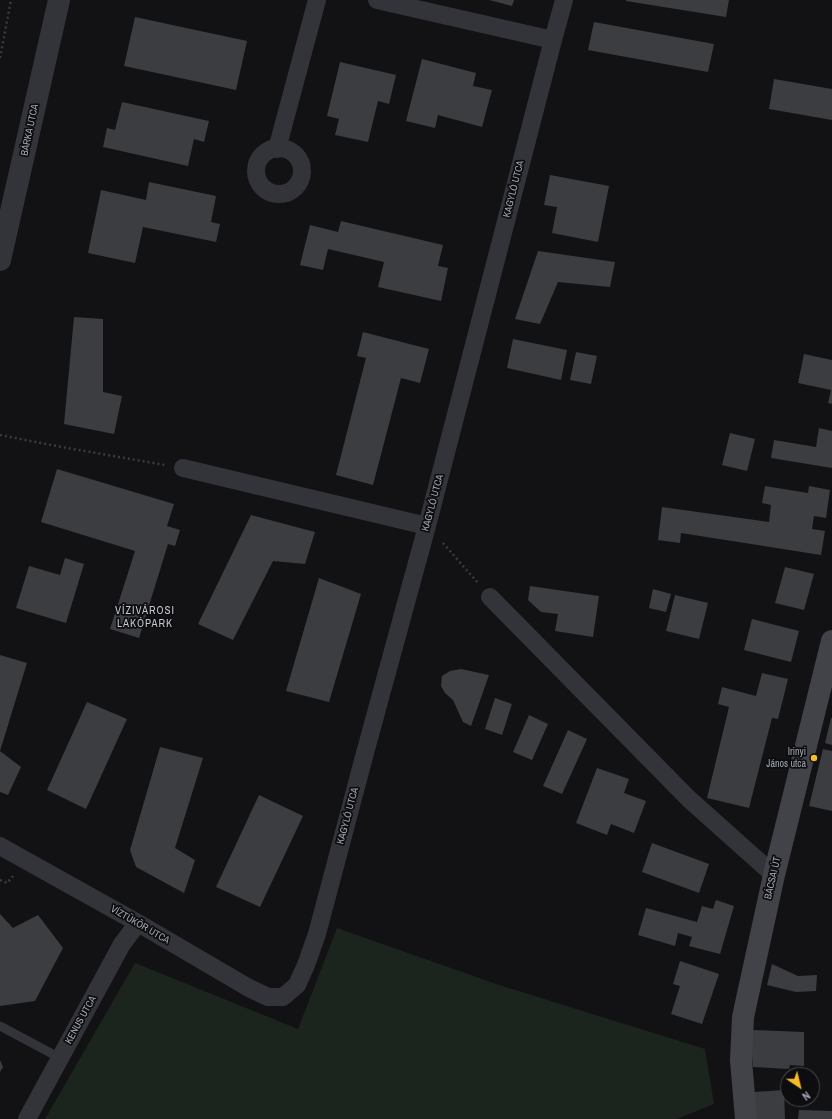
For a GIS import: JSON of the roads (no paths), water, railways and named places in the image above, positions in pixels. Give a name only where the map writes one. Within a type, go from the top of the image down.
[{"type":"main road","name":"BÁCSAI ÚT","points":[[746,1119],[741,1060],[743,1018],[774,875],[832,641]]},
{"type":"street","name":"BÁRKA UTCA","points":[[0,260],[59,0]]},
{"type":"street","points":[[277,149],[317,0]]},
{"type":"street","points":[[376,0],[553,40]]},
{"type":"street","name":"KAGYLÓ UTCA","points":[[283,997],[297,985],[317,934],[427,526],[564,0]]},
{"type":"street","points":[[183,468],[427,526]]},
{"type":"street","points":[[490,597],[689,798],[774,875]]},
{"type":"street","name":"VÍZTÜKÖR UTCA","points":[[0,846],[138,923],[249,988],[268,997],[283,997]]},
{"type":"street","name":"KENUS UTCA","points":[[27,1119],[122,944],[138,923]]},
{"type":"lane","points":[[0,1026],[60,1058]]},
{"type":"place","name":"Irinyi János utca","points":[[814,758]]},
{"type":"district","name":"VÍZIVÁROSI LAKÓPARK","points":[[145,617]]}]
